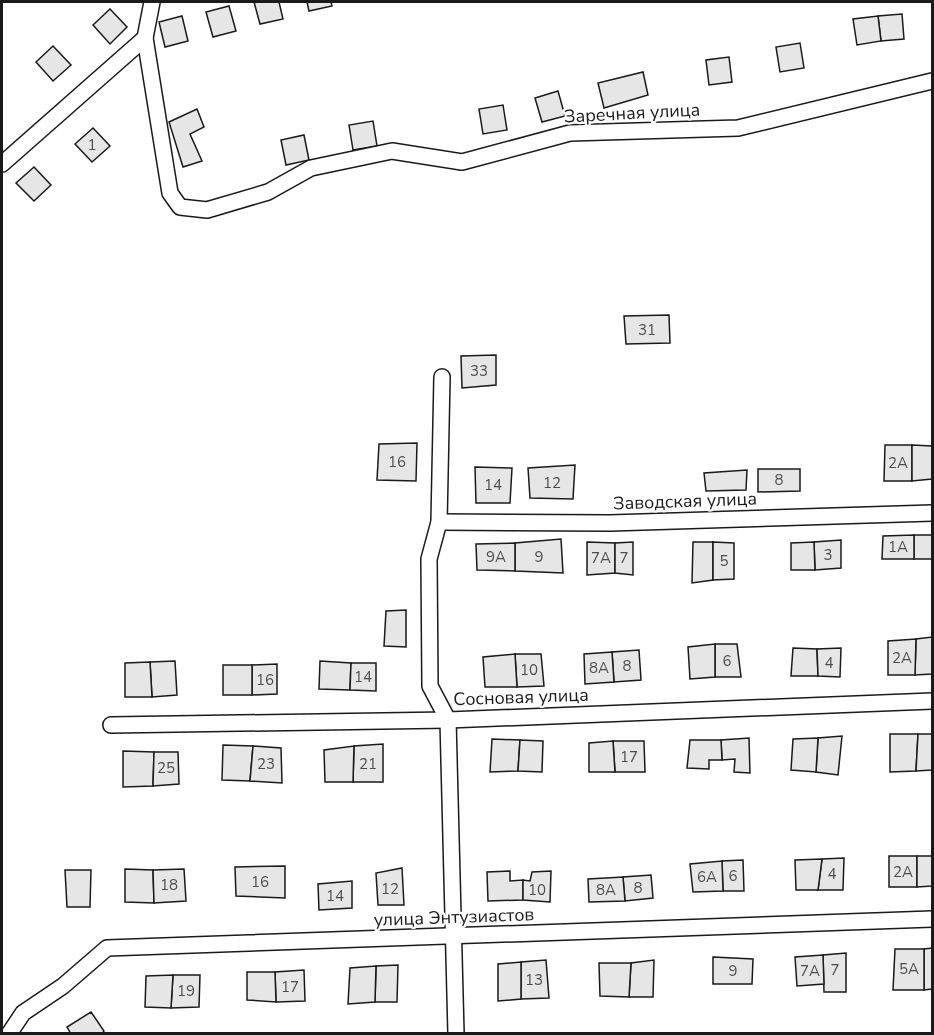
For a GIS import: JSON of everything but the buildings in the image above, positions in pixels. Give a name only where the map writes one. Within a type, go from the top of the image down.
[{"type":"street","points":[[2,164],[145,38],[152,2]]},
{"type":"street","name":"Заречная улица","points":[[145,38],[170,193],[180,207],[207,210],[268,192],[311,168],[393,151],[462,162],[570,133],[738,128],[933,81]]},
{"type":"street","points":[[442,377],[439,522],[429,559],[430,686],[448,720],[456,1034]]},
{"type":"street","name":"Заводская улица","points":[[439,522],[610,523],[933,513]]},
{"type":"street","name":"Сосновая улица","points":[[111,725],[448,720],[933,701]]},
{"type":"street","name":"улица Энтузиастов","points":[[9,1034],[23,1013],[63,986],[107,948],[933,919]]}]
